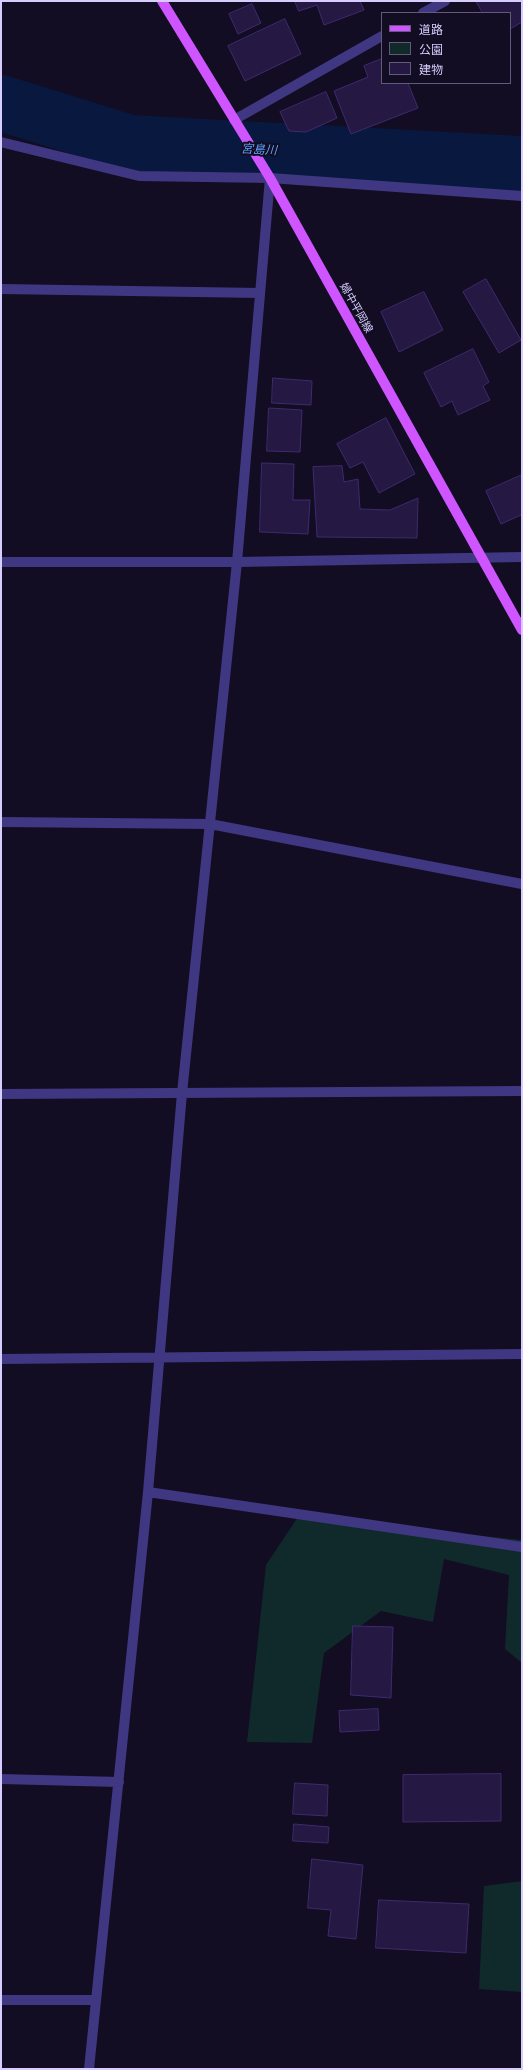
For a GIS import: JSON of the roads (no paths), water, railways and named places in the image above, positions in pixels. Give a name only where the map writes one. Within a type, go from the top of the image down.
[{"type":"main road","name":"婦中平岡線","points":[[162,1],[270,178],[522,630]]},
{"type":"street","points":[[425,12],[445,1]]},
{"type":"street","points":[[234,120],[381,37]]},
{"type":"street","points":[[1,142],[139,176],[270,178],[522,196]]},
{"type":"street","points":[[88,2069],[119,1782],[161,1358],[182,1093],[237,562],[270,178]]},
{"type":"street","points":[[1,289],[260,293]]},
{"type":"street","points":[[1,562],[237,562],[522,557]]},
{"type":"street","points":[[1,822],[210,824],[522,884]]},
{"type":"street","points":[[1,1094],[522,1091]]},
{"type":"street","points":[[1,1359],[522,1354]]},
{"type":"street","points":[[148,1492],[522,1547]]},
{"type":"street","points":[[1,1779],[119,1782]]},
{"type":"street","points":[[1,2000],[96,2000]]},
{"type":"waterway","name":"宮島川","points":[[1,103],[130,143],[522,164]]}]
